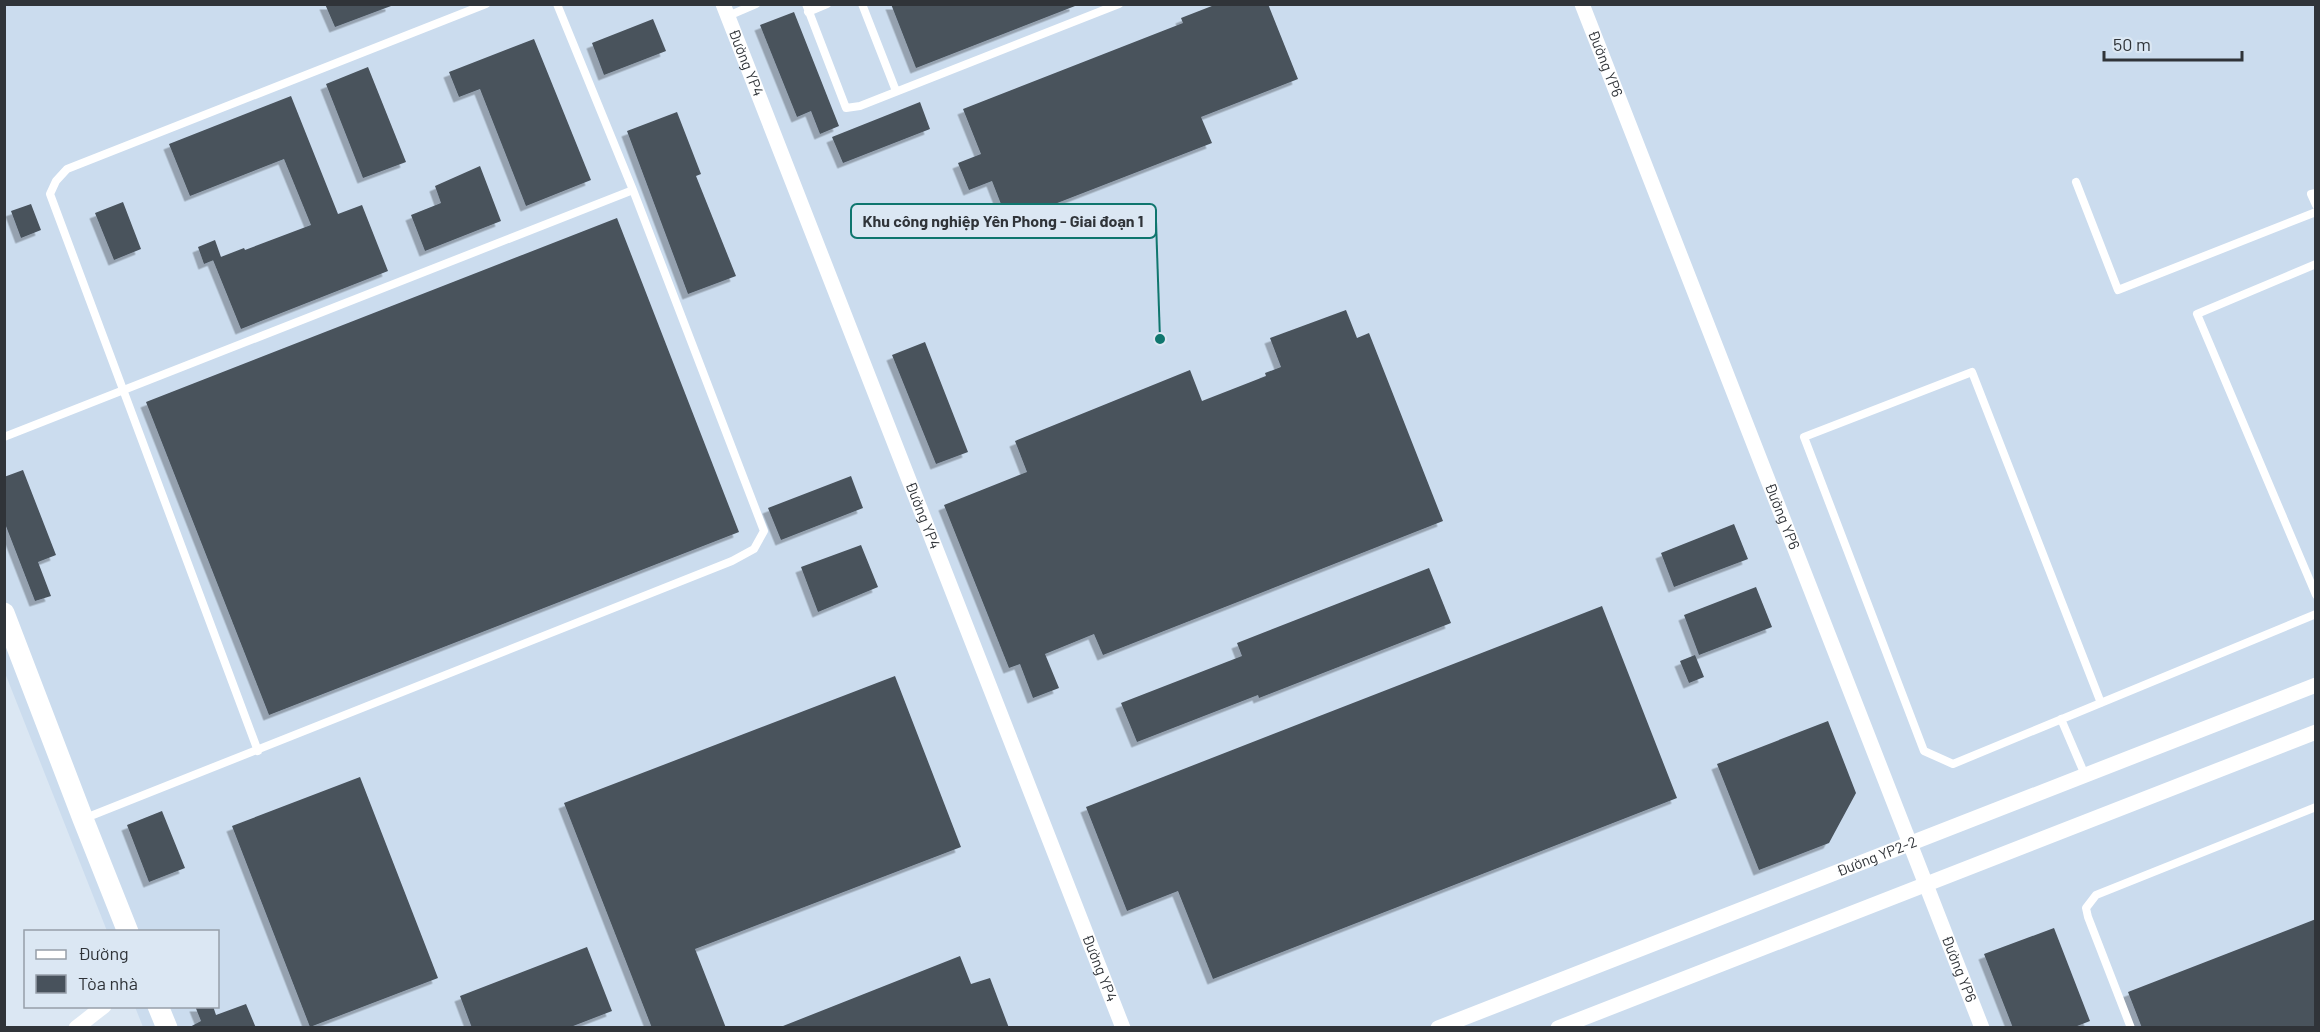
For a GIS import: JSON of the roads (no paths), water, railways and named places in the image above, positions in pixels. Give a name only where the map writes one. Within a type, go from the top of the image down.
[{"type":"street","name":"Đường YP6","points":[[1582,4],[1928,884],[1982,1028]]},
{"type":"street","name":"Đường YP4","points":[[725,10],[1123,1028]]},
{"type":"street","points":[[4,613],[127,930]]},
{"type":"street","name":"Đường YP2-2","points":[[1438,1028],[2316,685]]},
{"type":"street","points":[[1558,1028],[2316,732]]},
{"type":"street","points":[[75,1028],[101,1008]]},
{"type":"street","points":[[160,1008],[167,1028]]},
{"type":"lane","points":[[258,751],[50,195],[56,181],[67,170],[486,4]]},
{"type":"lane","points":[[83,819],[732,561],[754,549],[764,531],[633,190],[557,4]]},
{"type":"lane","points":[[725,10],[756,4]]},
{"type":"lane","points":[[827,4],[807,8],[846,108],[860,106],[1119,4]]},
{"type":"lane","points":[[862,4],[896,91]]},
{"type":"lane","points":[[2076,182],[2118,290],[2316,212]]},
{"type":"lane","points":[[4,437],[633,190]]},
{"type":"lane","points":[[2316,193],[2312,194],[2316,205]]},
{"type":"lane","points":[[2316,264],[2198,314],[2316,595]]},
{"type":"lane","points":[[2101,703],[1972,372],[1804,437],[1924,751],[1953,764],[2061,719],[2101,703],[2316,614]]},
{"type":"lane","points":[[2061,719],[2085,775]]},
{"type":"lane","points":[[2132,1028],[2088,917],[2086,908],[2096,895],[2316,807]]},
{"type":"place","name":"Khu công nghiệp Yên Phong - Giai đoạn 1","points":[[1160,339]]}]
